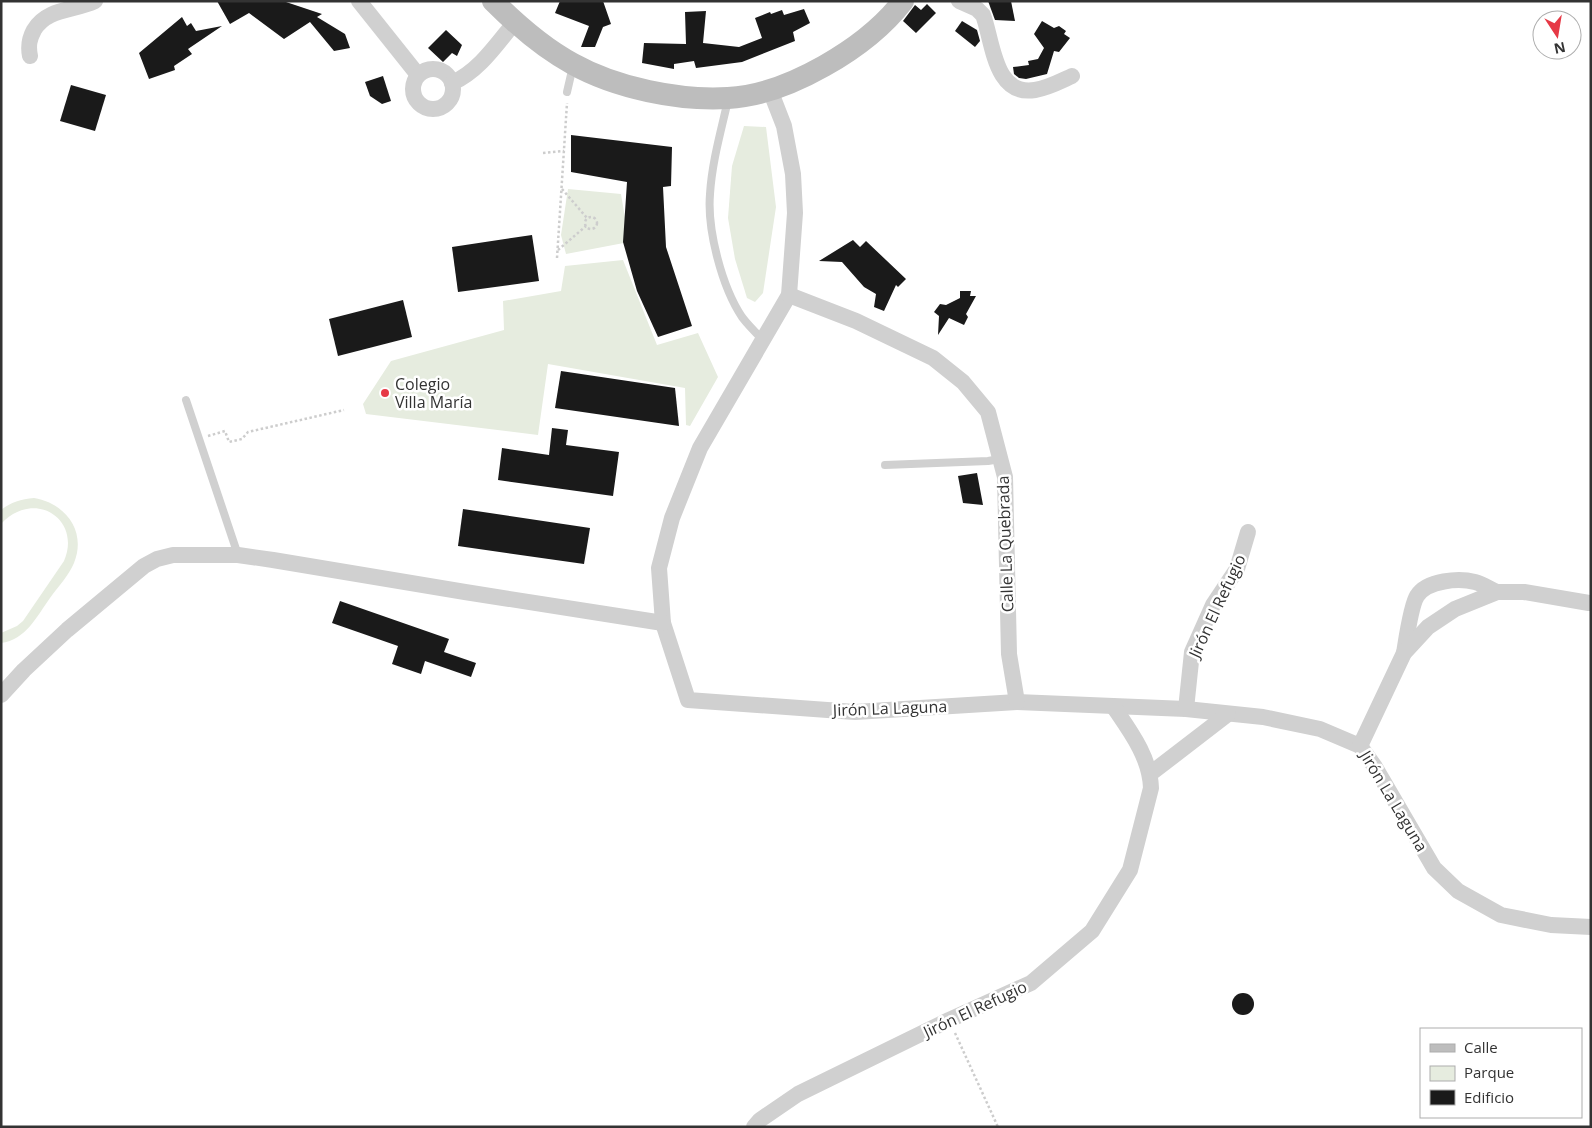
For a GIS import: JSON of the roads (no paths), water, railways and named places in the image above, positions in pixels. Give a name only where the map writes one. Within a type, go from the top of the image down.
[{"type":"street","points":[[30,56],[28,46],[31,35],[39,22],[49,14],[95,1]]},
{"type":"street","points":[[359,1],[418,75]]},
{"type":"street","points":[[493,1],[515,22],[573,64],[614,81],[647,90],[691,97],[728,98],[770,90],[815,71],[845,53],[874,31],[903,1]]},
{"type":"street","points":[[959,1],[977,9],[983,15],[999,72],[1010,84],[1020,89],[1037,90],[1072,76]]},
{"type":"street","points":[[452,83],[466,77],[479,65],[515,22]]},
{"type":"street","points":[[428,69],[440,70],[450,78],[452,83],[453,90],[447,102],[435,108],[428,108],[422,105],[414,94],[413,88],[418,75],[428,69]]},
{"type":"street","name":"Jirón La Laguna","points":[[770,90],[784,126],[793,174],[795,213],[789,295],[700,448],[672,518],[659,568],[663,623],[688,700],[855,712],[1017,702],[1186,709],[1264,717],[1320,729],[1360,746],[1375,767],[1434,868],[1458,891],[1502,916],[1552,925],[1591,928]]},
{"type":"street","name":"Calle La Quebrada","points":[[789,295],[856,321],[933,358],[963,382],[988,412],[1005,477],[1008,654],[1017,702]]},
{"type":"street","name":"Jirón El Refugio","points":[[1186,709],[1192,652],[1213,605],[1237,569],[1248,532]]},
{"type":"street","points":[[1,695],[24,670],[67,630],[144,566],[173,554],[238,555],[274,560],[663,623]]},
{"type":"street","points":[[1360,746],[1404,653],[1416,596],[1431,584],[1456,581],[1475,582],[1497,592]]},
{"type":"street","points":[[1404,653],[1428,627],[1455,609],[1497,592],[1524,592],[1589,602]]},
{"type":"street","name":"Jirón El Refugio","points":[[754,1127],[760,1120],[798,1094],[949,1020],[1032,983],[1092,931],[1130,870],[1151,788],[1150,774],[1145,758],[1113,706]]},
{"type":"street","points":[[1150,774],[1228,714]]},
{"type":"lane","points":[[567,92],[573,64]]},
{"type":"lane","points":[[728,98],[715,153],[709,195],[712,233],[728,291],[743,318],[763,340]]},
{"type":"lane","points":[[186,400],[238,555]]},
{"type":"lane","points":[[885,465],[1000,459]]},
{"type":"place","name":"Colegio Villa María","points":[[385,393]]}]
